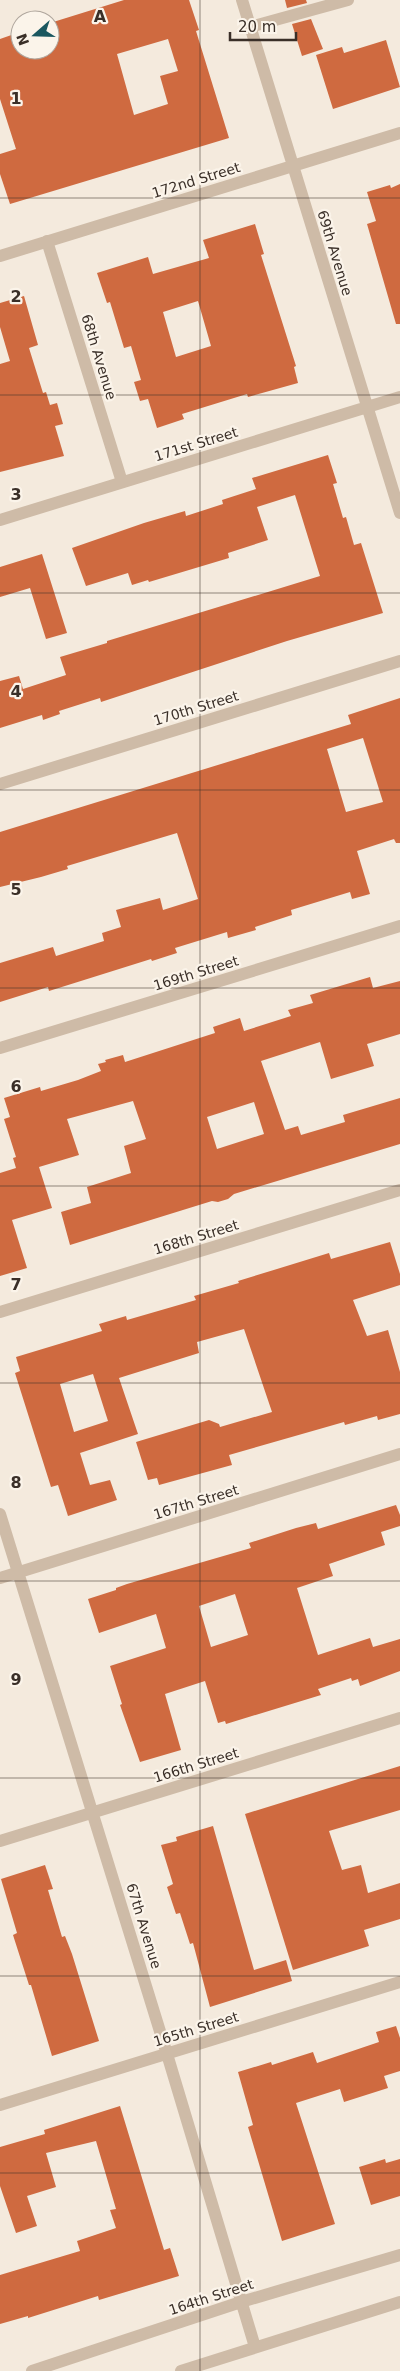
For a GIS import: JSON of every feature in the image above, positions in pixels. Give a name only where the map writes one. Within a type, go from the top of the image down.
[{"type":"street","name":"69th Avenue","points":[[242,0],[400,514]]},
{"type":"street","points":[[250,27],[348,0]]},
{"type":"street","name":"172nd Street","points":[[0,256],[400,133]]},
{"type":"street","name":"68th Avenue","points":[[47,241],[122,482]]},
{"type":"street","name":"171st Street","points":[[0,520],[400,397]]},
{"type":"street","name":"170th Street","points":[[0,784],[400,661]]},
{"type":"street","name":"169th Street","points":[[0,1048],[400,926]]},
{"type":"street","name":"168th Street","points":[[0,1312],[400,1190]]},
{"type":"street","name":"167th Street","points":[[0,1578],[400,1454]]},
{"type":"street","name":"67th Avenue","points":[[0,1514],[93,1812],[255,2347]]},
{"type":"street","name":"166th Street","points":[[0,1841],[400,1718]]},
{"type":"street","name":"165th Street","points":[[0,2105],[400,1982]]},
{"type":"street","name":"164th Street","points":[[32,2371],[241,2302],[400,2255]]},
{"type":"street","points":[[181,2371],[400,2302]]},
{"type":"building","points":[[124,0],[189,0],[199,30],[196,31],[229,138],[10,204],[0,174],[0,154],[16,149],[0,99],[0,39],[10,36],[10,60],[60,60],[60,20]],"holes":[[[168,39],[178,71],[160,76],[168,104],[134,115],[117,54]]]},
{"type":"building","points":[[285,0],[306,0],[307,3],[287,8]]},
{"type":"building","points":[[311,19],[323,49],[302,56],[292,24]]},
{"type":"building","points":[[386,40],[400,87],[333,109],[316,55],[342,47],[344,53]]},
{"type":"building","points":[[400,184],[400,324],[396,324],[367,224],[376,221],[367,192],[390,185],[391,188]]},
{"type":"building","points":[[255,224],[264,254],[261,255],[296,366],[294,367],[298,383],[248,397],[247,394],[182,414],[184,419],[157,428],[148,399],[140,401],[134,382],[141,380],[131,346],[124,348],[110,302],[107,303],[97,273],[148,257],[153,274],[209,258],[203,240]],"holes":[[[198,301],[211,346],[176,357],[163,312]]]},
{"type":"building","points":[[24,296],[38,345],[29,348],[43,393],[46,392],[50,405],[57,403],[63,424],[55,426],[64,456],[0,472],[0,364],[10,361],[0,327],[0,303]]},
{"type":"building","points":[[328,455],[337,483],[333,484],[343,518],[346,517],[354,545],[361,543],[383,613],[287,641],[101,702],[100,698],[59,711],[60,714],[43,720],[42,715],[0,728],[0,681],[19,676],[23,689],[66,675],[60,657],[320,576],[295,495],[257,507],[268,540],[228,553],[229,558],[149,582],[148,580],[132,585],[128,573],[86,586],[72,548],[185,511],[186,516],[223,504],[222,500],[256,489],[252,478]]},
{"type":"building","points":[[42,554],[67,633],[46,639],[30,588],[0,597],[0,567]]},
{"type":"building","points":[[400,698],[400,843],[396,843],[394,839],[357,851],[370,894],[352,899],[350,892],[291,910],[292,915],[255,927],[256,930],[228,938],[227,932],[175,948],[177,953],[152,961],[151,959],[49,991],[48,987],[0,1002],[0,963],[53,947],[56,956],[104,941],[102,933],[121,927],[116,910],[160,898],[163,910],[198,899],[177,833],[67,866],[68,869],[0,887],[0,832],[351,724],[348,715]],"holes":[[[363,738],[383,802],[346,812],[327,749]]]},
{"type":"building","points":[[370,977],[373,988],[400,981],[400,1034],[367,1044],[374,1066],[331,1079],[320,1042],[261,1061],[285,1130],[298,1126],[301,1135],[345,1122],[343,1115],[400,1098],[400,1144],[234,1194],[228,1199],[218,1202],[212,1201],[70,1245],[61,1212],[91,1203],[87,1187],[131,1173],[124,1146],[146,1139],[133,1101],[67,1119],[79,1155],[39,1167],[52,1208],[12,1220],[27,1268],[0,1276],[0,1173],[16,1168],[13,1158],[16,1157],[4,1119],[10,1117],[4,1098],[40,1087],[41,1091],[78,1080],[101,1071],[98,1064],[106,1062],[105,1060],[123,1055],[125,1062],[215,1033],[213,1027],[240,1018],[244,1031],[291,1016],[288,1010],[313,1003],[310,995]],"holes":[[[254,1102],[264,1134],[217,1149],[207,1117]]]},
{"type":"building","points":[[390,1242],[400,1274],[400,1285],[353,1300],[367,1336],[388,1330],[400,1372],[400,1414],[378,1420],[377,1416],[345,1425],[344,1422],[229,1455],[232,1465],[159,1485],[157,1478],[148,1480],[136,1442],[209,1420],[219,1424],[220,1427],[272,1412],[244,1329],[197,1342],[199,1353],[119,1378],[138,1434],[80,1453],[90,1485],[110,1480],[117,1500],[68,1516],[58,1485],[51,1487],[15,1373],[20,1371],[16,1357],[102,1331],[99,1324],[126,1316],[127,1320],[196,1300],[194,1296],[329,1253],[331,1259]],"holes":[[[93,1374],[108,1421],[74,1432],[60,1384]]]},
{"type":"building","points":[[396,1505],[400,1515],[400,1526],[381,1532],[385,1545],[329,1564],[333,1576],[297,1588],[318,1655],[370,1638],[373,1647],[400,1639],[400,1671],[360,1686],[358,1679],[352,1681],[351,1678],[318,1689],[321,1695],[226,1724],[225,1721],[218,1723],[205,1681],[165,1694],[181,1750],[140,1762],[120,1705],[122,1704],[110,1666],[166,1648],[156,1614],[99,1633],[88,1599],[116,1590],[116,1588],[127,1584],[251,1548],[249,1543],[296,1528],[316,1523],[318,1529]],"holes":[[[235,1594],[248,1635],[211,1647],[199,1606]]]},
{"type":"building","points":[[400,1766],[400,1810],[329,1831],[342,1870],[361,1865],[368,1893],[400,1883],[400,1919],[364,1930],[369,1946],[293,1970],[245,1814]]},
{"type":"building","points":[[213,1826],[254,1970],[286,1960],[292,1981],[210,2007],[193,1943],[190,1944],[180,1913],[176,1914],[167,1887],[173,1884],[161,1845],[177,1841],[176,1837]]},
{"type":"building","points":[[45,1865],[53,1889],[48,1890],[62,1937],[65,1936],[72,1954],[99,2041],[52,2056],[31,1985],[29,1985],[13,1935],[17,1933],[1,1879]]},
{"type":"building","points":[[396,2026],[400,2038],[400,2071],[384,2076],[388,2088],[344,2102],[340,2089],[296,2103],[335,2224],[282,2241],[248,2127],[253,2125],[238,2072],[271,2062],[272,2065],[313,2052],[317,2063],[379,2042],[376,2032]]},
{"type":"building","points":[[120,2106],[164,2250],[170,2248],[179,2276],[99,2300],[98,2296],[28,2318],[28,2316],[0,2324],[0,2275],[80,2251],[77,2241],[116,2228],[110,2210],[116,2209],[96,2141],[46,2153],[56,2187],[27,2196],[37,2226],[16,2233],[0,2186],[0,2147],[45,2134],[44,2130]]},
{"type":"building","points":[[385,2159],[386,2163],[400,2159],[400,2196],[371,2205],[359,2167]]}]
